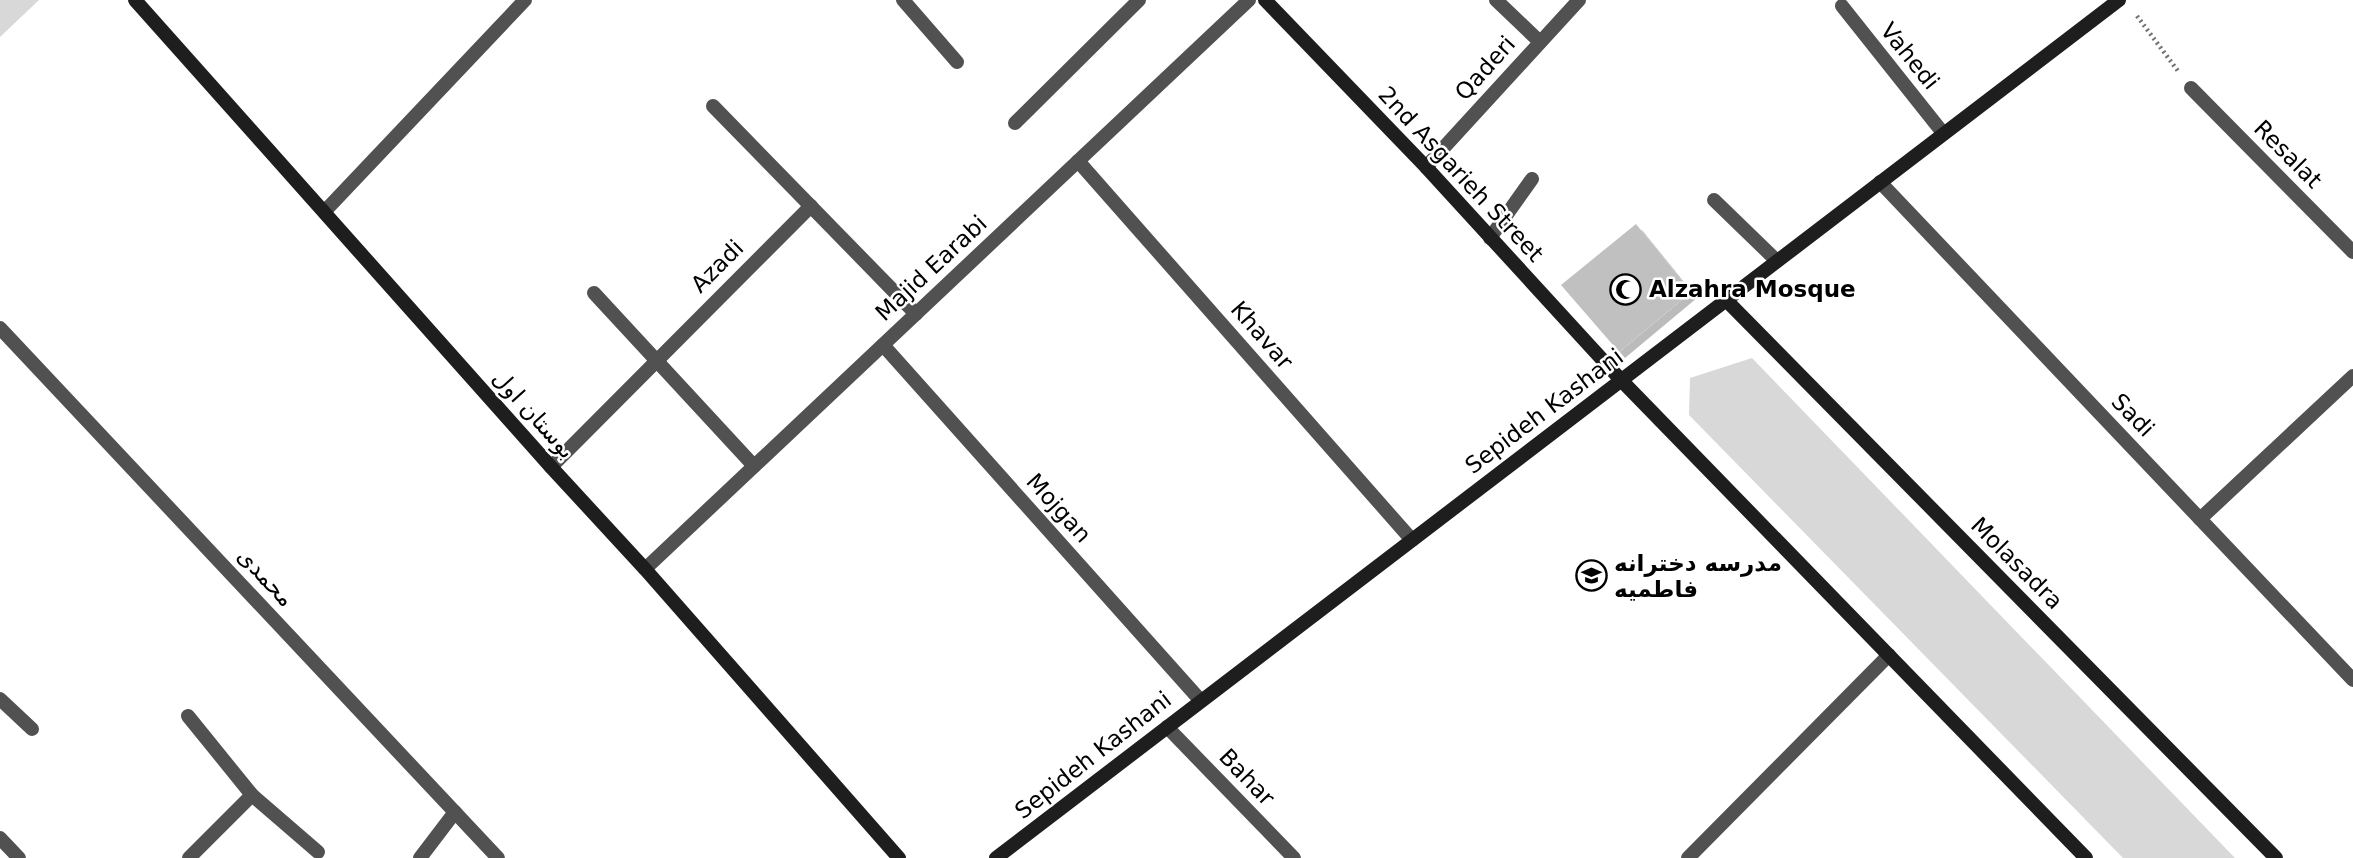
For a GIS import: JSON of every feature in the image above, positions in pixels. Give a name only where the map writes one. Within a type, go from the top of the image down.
[{"type":"street","name":"بوستان اول","points":[[135,0],[645,569],[899,858]]},
{"type":"street","points":[[325,211],[525,0]]},
{"type":"street","points":[[903,0],[957,62]]},
{"type":"street","points":[[1015,123],[1139,0]]},
{"type":"street","name":"Majid Earabi","points":[[645,569],[1248,0]]},
{"type":"street","name":"2nd Asgarieh Street","points":[[1265,0],[1426,167],[1621,380]]},
{"type":"street","points":[[1496,0],[1540,42]]},
{"type":"street","name":"Qaderi","points":[[1426,167],[1578,0]]},
{"type":"street","name":"Sepideh Kashani","points":[[996,858],[2119,0]]},
{"type":"street","name":"Vahedi","points":[[1842,6],[1943,134]]},
{"type":"street","name":"Resalat","points":[[2191,88],[2353,252]]},
{"type":"street","points":[[713,106],[916,314]]},
{"type":"street","name":"Khavar","points":[[1078,160],[1412,540]]},
{"type":"street","points":[[1490,238],[1532,179]]},
{"type":"street","name":"Sadi","points":[[1880,183],[2353,680]]},
{"type":"street","points":[[1714,200],[1777,261]]},
{"type":"street","name":"Azadi","points":[[551,467],[811,206]]},
{"type":"street","points":[[594,293],[754,466]]},
{"type":"street","name":"Molasadra","points":[[1726,300],[2276,858]]},
{"type":"street","name":"محمدی","points":[[0,328],[498,858]]},
{"type":"street","name":"Mojgan","points":[[883,345],[1201,701]]},
{"type":"street","points":[[2200,519],[2353,376]]},
{"type":"street","points":[[1621,380],[2086,858]]},
{"type":"street","points":[[1688,858],[1889,655]]},
{"type":"street","points":[[0,699],[32,729]]},
{"type":"street","points":[[188,716],[252,795],[318,852]]},
{"type":"street","name":"Bahar","points":[[1167,727],[1294,858]]},
{"type":"street","points":[[189,858],[252,795]]},
{"type":"street","points":[[420,858],[455,812]]},
{"type":"street","points":[[0,838],[19,858]]},
{"type":"path","points":[[2133,11],[2191,88]]},
{"type":"shaded area","points":[[0,0],[39,0],[0,37]]},
{"type":"shaded area","points":[[1752,358],[2235,858],[2123,858],[1689,415],[1690,378]]},
{"type":"building","name":"Alzahra Mosque","points":[[1636,224],[1691,292],[1619,352],[1561,285]]},
{"type":"place","name":"Alzahra Mosque","points":[[1626,289]]},
{"type":"place","name":"مدرسه دخترانه فاطمیه","points":[[1591,576]]}]
